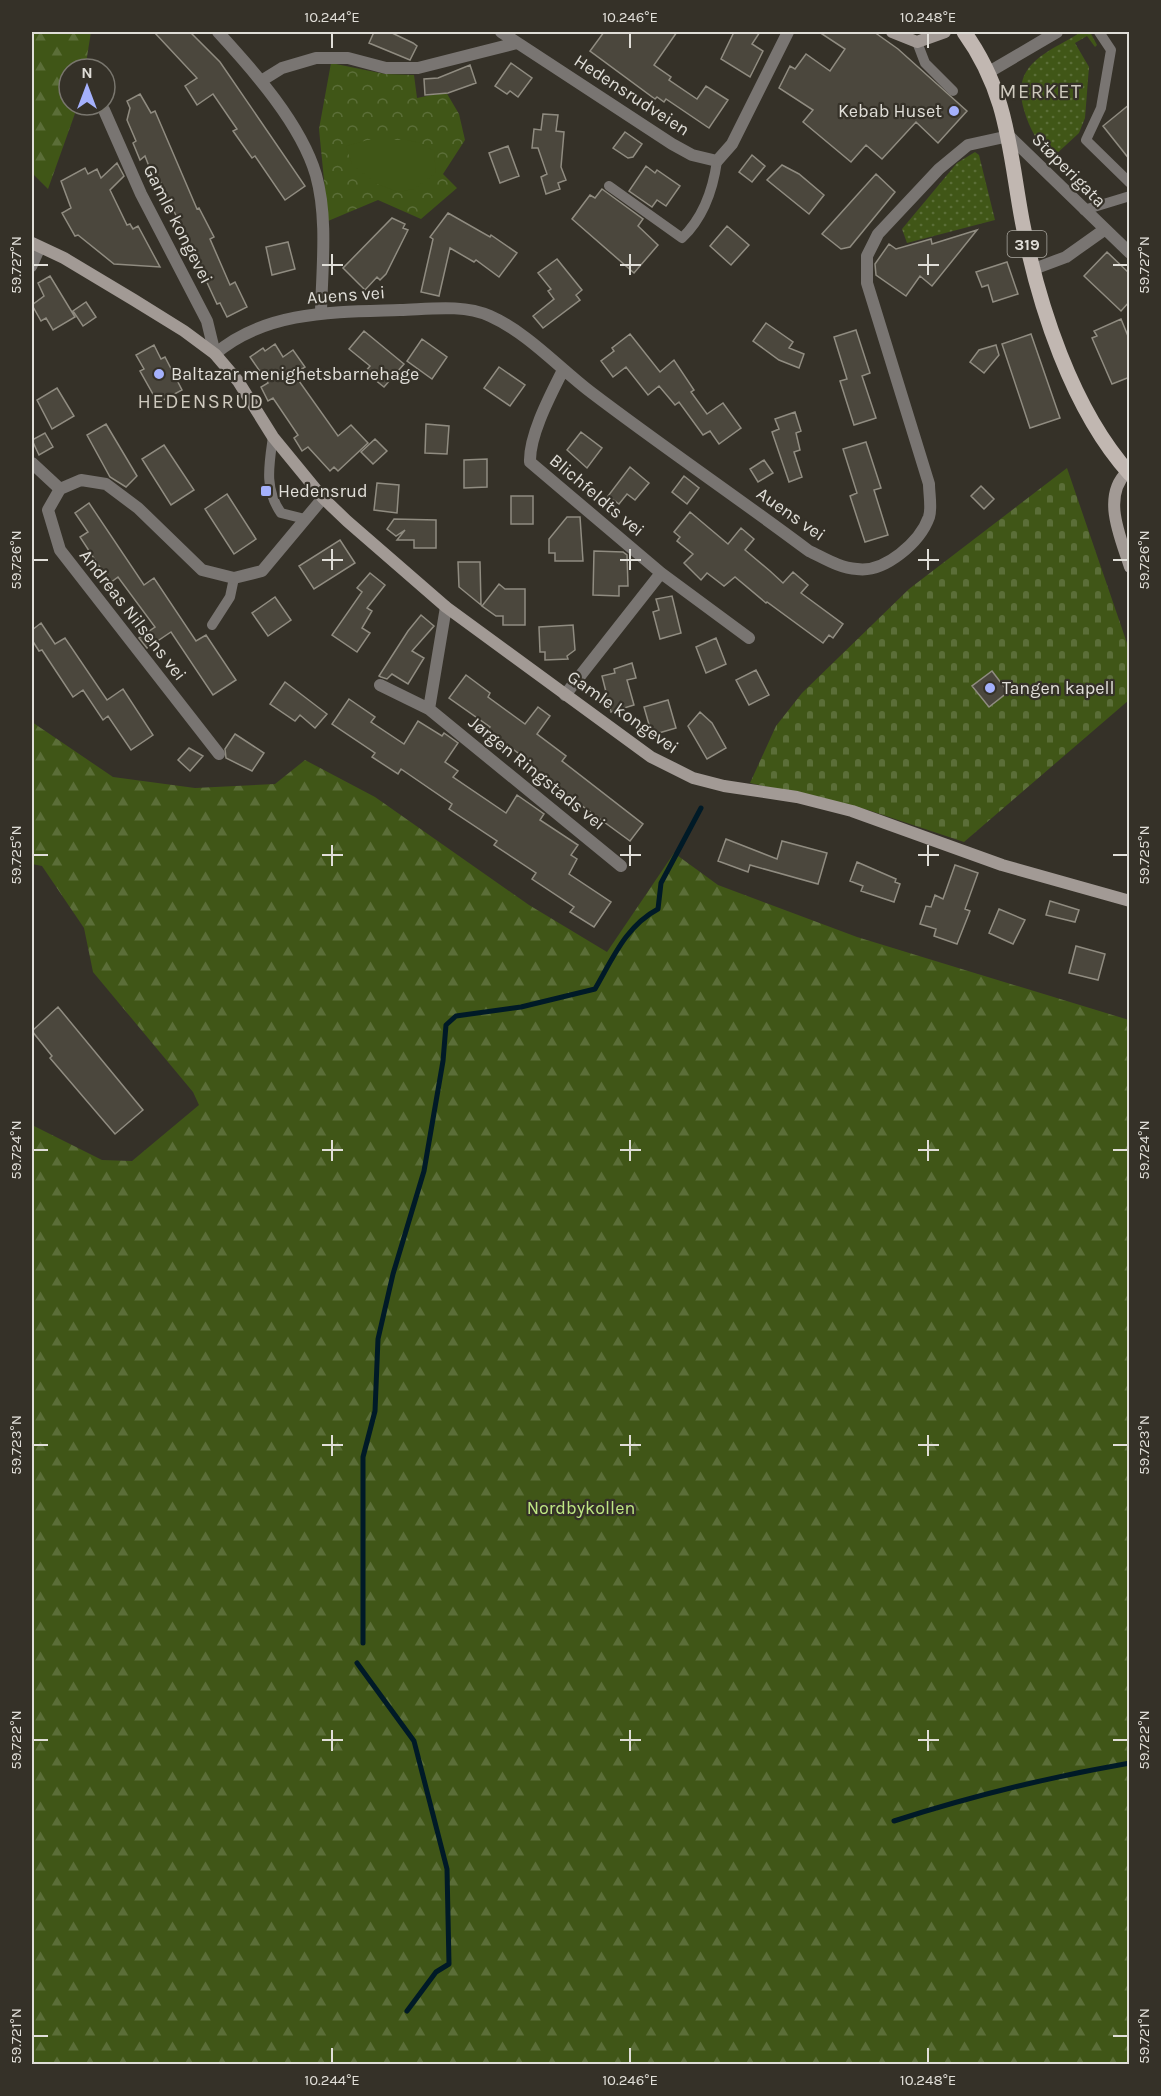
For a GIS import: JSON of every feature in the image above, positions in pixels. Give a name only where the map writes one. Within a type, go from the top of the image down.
[{"type":"main road","points":[[892,32],[918,42],[945,32]]},
{"type":"main road","name":"319","points":[[964,32],[989,72],[1000,100],[1010,136],[1021,213],[1034,269],[1059,349],[1082,406],[1105,444],[1129,473]]},
{"type":"main road","name":"Gamle kongevei","points":[[36,245],[134,300],[184,331],[215,354],[238,381],[273,437],[324,498],[446,607],[651,757],[693,778],[852,811],[1002,865],[1130,902]]},
{"type":"main road","points":[[1129,473],[1117,483],[1114,506],[1130,567]]},
{"type":"street","points":[[218,32],[261,81],[298,135],[316,174],[321,209],[321,312]]},
{"type":"street","name":"Hedensrudveien","points":[[501,32],[672,144],[692,155],[717,161]]},
{"type":"street","points":[[717,161],[725,155],[737,134],[788,32]]},
{"type":"street","points":[[989,72],[1057,32]]},
{"type":"street","points":[[261,81],[282,68],[316,58],[348,58],[386,68],[418,69],[517,42]]},
{"type":"street","name":"Gamle kongevei","points":[[107,117],[141,194],[207,321],[215,354]]},
{"type":"street","name":"Støperigata","points":[[1010,136],[1130,254]]},
{"type":"street","name":"Auens vei","points":[[215,354],[232,340],[260,327],[321,312],[450,308],[477,312],[501,322],[808,551],[838,565],[859,570],[884,564],[920,535],[930,515],[928,484],[867,283],[867,256],[878,234],[956,153],[981,141],[1010,136]]},
{"type":"street","points":[[1034,269],[1066,257],[1104,230]]},
{"type":"street","name":"Blichfeldts vei","points":[[563,370],[544,411],[530,453],[530,462],[661,573],[749,638]]},
{"type":"street","points":[[32,463],[60,489],[81,480],[106,484],[138,508],[202,570],[234,579],[262,571],[324,498]]},
{"type":"street","name":"Andreas Nilsens vei","points":[[60,489],[48,510],[60,550],[219,753]]},
{"type":"street","points":[[565,695],[661,573]]},
{"type":"street","points":[[429,709],[446,607]]},
{"type":"street","name":"Jørgen Ringstads vei","points":[[380,685],[429,709],[621,866]]},
{"type":"lane","points":[[1099,32],[1111,51],[1101,108],[1086,140],[1130,183]]},
{"type":"lane","points":[[918,42],[925,63],[953,91]]},
{"type":"lane","points":[[609,186],[682,238],[709,200],[714,187],[717,161]]},
{"type":"lane","points":[[1084,210],[1130,196]]},
{"type":"lane","points":[[32,267],[36,245]]},
{"type":"lane","points":[[273,437],[268,470],[272,501],[281,513],[305,519]]},
{"type":"lane","points":[[212,625],[230,597],[234,579]]},
{"type":"green space","points":[[32,32],[91,32],[87,57],[57,57],[57,117],[74,117],[48,189],[32,173]]},
{"type":"green space","points":[[1081,32],[1090,32],[1097,45],[1095,47],[1087,36],[1075,43],[1089,67],[1085,118],[1079,133],[1053,157],[1038,141],[1029,124],[1021,94],[1022,81],[1027,70],[1035,61]]},
{"type":"green space","points":[[331,63],[385,74],[414,75],[417,98],[446,92],[459,114],[465,140],[443,174],[457,188],[421,219],[378,200],[328,221],[319,129]]},
{"type":"green space","points":[[368,140],[407,140],[420,143],[434,151],[436,173],[414,189],[398,192],[375,183],[352,164],[346,146]]},
{"type":"green space","points":[[975,152],[979,155],[995,220],[907,243],[902,229],[957,163]]},
{"type":"green space","points":[[1067,468],[1129,649],[1129,700],[964,842],[868,810],[750,783],[776,726],[802,693],[909,589]]},
{"type":"green space","name":"Nordbykollen","points":[[32,722],[113,777],[195,788],[275,784],[305,760],[375,797],[529,905],[607,952],[674,853],[718,885],[857,937],[1129,1020],[1129,2064],[32,2064],[32,1125],[102,1160],[132,1161],[199,1105],[193,1092],[93,972],[84,928],[42,866],[32,864]]},
{"type":"building","points":[[154,32],[190,32],[220,62],[305,186],[285,200],[255,156],[252,158],[233,131],[237,129],[213,94],[197,105],[185,86],[197,78]]},
{"type":"building","points":[[374,32],[390,32],[417,46],[410,60],[369,43]]},
{"type":"building","points":[[604,32],[677,32],[654,65],[671,77],[669,80],[697,99],[706,86],[728,100],[709,128],[666,99],[664,102],[657,97],[655,99],[590,51]]},
{"type":"building","points":[[734,32],[760,32],[752,44],[763,51],[750,77],[721,59]]},
{"type":"building","points":[[819,32],[874,32],[898,49],[967,111],[938,143],[916,122],[882,159],[866,145],[851,162],[803,122],[813,110],[779,88],[790,66],[795,69],[806,54],[830,71],[845,49]]},
{"type":"building","points":[[511,63],[532,78],[518,97],[510,91],[507,94],[495,86]]},
{"type":"building","points":[[470,65],[476,83],[448,93],[425,95],[424,79],[438,78]]},
{"type":"building","points":[[140,94],[151,113],[155,111],[197,209],[199,208],[214,237],[210,239],[230,285],[235,282],[247,307],[227,317],[220,303],[217,304],[160,181],[155,182],[145,156],[140,160],[133,143],[136,141],[127,120],[130,108],[127,101]]},
{"type":"building","points":[[1130,104],[1130,160],[1103,126]]},
{"type":"building","points":[[543,114],[558,115],[556,131],[564,132],[561,167],[566,180],[558,183],[560,189],[546,194],[541,177],[547,174],[538,148],[532,148],[534,129],[541,130]]},
{"type":"building","points":[[625,132],[642,144],[633,157],[628,158],[613,148]]},
{"type":"building","points":[[508,146],[519,176],[500,183],[489,153]]},
{"type":"building","points":[[752,155],[765,166],[752,182],[739,172]]},
{"type":"building","points":[[117,163],[124,176],[110,190],[127,225],[130,224],[133,229],[138,226],[160,267],[114,264],[78,235],[75,236],[62,213],[71,208],[61,181],[85,168],[88,174],[97,169],[101,178]]},
{"type":"building","points":[[782,165],[799,174],[824,195],[809,214],[767,180]]},
{"type":"building","points":[[646,166],[655,173],[657,170],[680,186],[666,206],[657,200],[652,207],[629,191]]},
{"type":"building","points":[[876,174],[895,192],[850,247],[841,249],[822,234]]},
{"type":"building","points":[[602,189],[643,219],[638,226],[658,245],[634,273],[572,219],[590,195],[595,198]]},
{"type":"building","points":[[448,213],[490,237],[491,235],[517,253],[499,277],[476,260],[474,262],[450,248],[439,296],[421,292],[433,239],[430,237]]},
{"type":"building","points":[[392,218],[405,224],[403,228],[408,230],[386,274],[380,280],[377,277],[365,290],[343,268]]},
{"type":"building","points":[[727,226],[749,245],[731,265],[710,246]]},
{"type":"building","points":[[977,230],[932,286],[920,276],[906,296],[876,275],[875,264],[889,244],[896,249],[931,239],[932,244]]},
{"type":"building","points":[[288,242],[295,269],[272,275],[266,247]]},
{"type":"building","points":[[1107,252],[1130,274],[1130,301],[1121,311],[1084,276]]},
{"type":"building","points":[[557,259],[582,290],[576,295],[580,300],[543,328],[533,316],[554,299],[548,291],[551,289],[538,273]]},
{"type":"building","points":[[1007,262],[1018,294],[993,302],[988,285],[982,287],[976,272]]},
{"type":"building","points":[[50,276],[75,317],[53,330],[46,318],[41,321],[32,305],[44,296],[38,283]]},
{"type":"building","points":[[86,302],[96,317],[83,326],[73,311]]},
{"type":"building","points":[[1121,319],[1130,341],[1130,377],[1112,384],[1092,338],[1097,336],[1094,331]]},
{"type":"building","points":[[766,323],[793,342],[789,348],[804,354],[799,368],[779,360],[753,341]]},
{"type":"building","points":[[856,330],[870,373],[862,376],[876,418],[854,425],[840,381],[847,379],[834,337]]},
{"type":"building","points":[[364,331],[404,364],[384,387],[365,372],[370,366],[349,349]]},
{"type":"building","points":[[630,334],[660,372],[674,360],[694,390],[691,392],[707,414],[723,403],[741,428],[719,444],[710,431],[703,435],[679,402],[675,405],[659,386],[648,395],[626,367],[613,377],[601,361],[614,351],[612,348]]},
{"type":"building","points":[[1031,334],[1060,418],[1030,428],[1002,344]]},
{"type":"building","points":[[422,339],[447,357],[432,379],[407,361]]},
{"type":"building","points":[[275,344],[283,357],[293,350],[305,367],[294,374],[338,436],[351,425],[368,443],[338,471],[334,467],[330,471],[308,447],[302,451],[294,438],[298,435],[273,398],[268,401],[261,387],[268,383],[250,357],[263,348],[265,351]]},
{"type":"building","points":[[154,345],[161,359],[165,357],[182,390],[158,403],[140,371],[144,369],[136,355]]},
{"type":"building","points":[[996,345],[999,355],[984,373],[970,362],[979,350]]},
{"type":"building","points":[[499,367],[525,385],[510,406],[484,388]]},
{"type":"building","points":[[57,388],[74,416],[52,429],[37,400]]},
{"type":"building","points":[[795,412],[801,431],[796,433],[800,450],[794,452],[802,477],[789,482],[772,432],[779,429],[775,419]]},
{"type":"building","points":[[106,424],[137,476],[126,487],[110,477],[87,435]]},
{"type":"building","points":[[426,424],[449,426],[447,454],[425,453]]},
{"type":"building","points":[[581,432],[602,448],[587,468],[567,450]]},
{"type":"building","points":[[45,433],[53,447],[39,455],[32,440]]},
{"type":"building","points":[[375,439],[387,451],[373,464],[361,452]]},
{"type":"building","points":[[866,442],[881,488],[874,490],[888,535],[865,542],[850,496],[857,493],[843,449]]},
{"type":"building","points":[[164,445],[194,490],[171,505],[142,459]]},
{"type":"building","points":[[487,459],[487,487],[464,488],[464,460]]},
{"type":"building","points":[[764,460],[773,473],[758,482],[750,469]]},
{"type":"building","points":[[630,467],[649,483],[635,500],[627,494],[619,504],[608,496]]},
{"type":"building","points":[[684,476],[699,488],[687,504],[672,492]]},
{"type":"building","points":[[377,483],[399,485],[397,513],[374,510]]},
{"type":"building","points":[[981,486],[994,499],[984,509],[971,496]]},
{"type":"building","points":[[227,494],[256,539],[234,554],[205,509]]},
{"type":"building","points":[[511,496],[533,496],[533,524],[511,524]]},
{"type":"building","points":[[89,503],[144,585],[154,578],[196,641],[206,635],[236,680],[213,695],[171,632],[147,648],[139,638],[155,627],[118,577],[110,583],[80,537],[88,532],[75,513]]},
{"type":"building","points":[[690,512],[728,544],[741,528],[754,539],[745,550],[783,583],[793,572],[808,585],[801,593],[843,624],[833,638],[829,635],[823,643],[766,603],[735,577],[724,586],[707,573],[701,580],[684,563],[693,554],[677,541],[680,537],[674,532]]},
{"type":"building","points":[[567,517],[580,517],[583,561],[555,561],[555,553],[549,553],[549,539]]},
{"type":"building","points":[[394,519],[436,520],[436,548],[414,548],[414,540],[397,540],[405,530],[396,536],[387,529]]},
{"type":"building","points":[[340,540],[355,563],[314,589],[299,566]]},
{"type":"building","points":[[594,551],[623,552],[627,555],[628,586],[619,586],[619,596],[593,595]]},
{"type":"building","points":[[458,562],[480,562],[481,605],[459,587]]},
{"type":"building","points":[[370,573],[385,585],[367,608],[372,611],[362,628],[370,633],[357,652],[332,635],[362,592],[357,588]]},
{"type":"building","points":[[499,584],[505,589],[525,589],[525,625],[503,625],[503,616],[496,616],[482,606]]},
{"type":"building","points":[[672,596],[681,633],[660,639],[653,612],[659,610],[656,599]]},
{"type":"building","points":[[275,597],[291,620],[268,636],[252,613]]},
{"type":"building","points":[[421,615],[434,626],[412,651],[424,658],[408,684],[392,674],[387,679],[379,676],[408,631]]},
{"type":"building","points":[[41,623],[55,644],[65,638],[107,700],[123,689],[153,735],[131,750],[108,716],[103,720],[83,690],[73,697],[42,650],[39,651],[32,640],[32,630]]},
{"type":"building","points":[[573,625],[575,650],[567,656],[568,659],[545,660],[545,652],[540,652],[539,627]]},
{"type":"building","points":[[716,638],[726,664],[706,673],[696,647]]},
{"type":"building","points":[[632,663],[636,678],[627,680],[634,705],[611,712],[602,676],[615,673],[614,669]]},
{"type":"building","points":[[756,670],[769,695],[749,705],[736,680]]},
{"type":"building","name":"Tangen kapell","points":[[992,671],[1008,692],[989,707],[972,686]]},
{"type":"building","points":[[466,675],[490,693],[488,697],[525,724],[538,707],[550,716],[537,734],[566,756],[562,761],[643,824],[630,841],[525,764],[528,760],[487,731],[490,727],[449,698]]},
{"type":"building","points":[[285,682],[327,714],[315,728],[300,715],[295,721],[270,704]]},
{"type":"building","points":[[349,699],[375,717],[371,722],[404,744],[418,721],[442,736],[444,733],[458,743],[445,762],[458,771],[453,777],[506,813],[517,795],[544,814],[540,820],[578,845],[571,855],[577,859],[569,874],[611,902],[594,927],[570,912],[574,907],[532,879],[536,873],[494,845],[497,841],[449,809],[452,804],[401,769],[398,774],[372,757],[375,753],[332,724]]},
{"type":"building","points":[[668,700],[676,728],[652,735],[644,707]]},
{"type":"building","points":[[700,712],[712,723],[726,748],[707,759],[688,726]]},
{"type":"building","points":[[235,734],[264,753],[252,771],[226,758],[225,749]]},
{"type":"building","points":[[189,748],[203,756],[190,771],[178,760]]},
{"type":"building","points":[[726,839],[777,859],[782,841],[827,853],[818,884],[750,865],[748,872],[718,861]]},
{"type":"building","points":[[857,862],[896,879],[895,882],[900,884],[894,902],[861,891],[863,886],[850,881]]},
{"type":"building","points":[[955,865],[978,873],[965,909],[970,911],[957,944],[934,936],[936,929],[920,924],[926,906],[931,907],[935,895],[943,899]]},
{"type":"building","points":[[1050,901],[1079,910],[1075,922],[1046,915]]},
{"type":"building","points":[[999,909],[1025,920],[1013,944],[989,933]]},
{"type":"building","points":[[1076,946],[1105,954],[1098,980],[1069,973]]},
{"type":"building","points":[[58,1007],[143,1110],[115,1134],[50,1058],[52,1056],[32,1031]]},
{"type":"waterway","points":[[363,1643],[363,1457],[375,1411],[378,1339],[393,1274],[424,1171],[443,1061],[446,1025],[456,1016],[521,1007],[595,989],[621,944],[637,924],[658,909],[661,883],[701,808]]},
{"type":"waterway","points":[[357,1663],[414,1741],[447,1869],[449,1964],[436,1972],[407,2011]]},
{"type":"waterway","points":[[894,1821],[1011,1788],[1130,1763]]},
{"type":"place","name":"Kebab Huset","points":[[954,111]]},
{"type":"place","name":"Baltazar menighetsbarnehage","points":[[159,374]]},
{"type":"place","name":"Hedensrud","points":[[266,491]]},
{"type":"place","name":"Tangen kapell","points":[[990,688]]},
{"type":"district","name":"MERKET","points":[[1041,91]]},
{"type":"district","name":"HEDENSRUD","points":[[201,401]]}]
